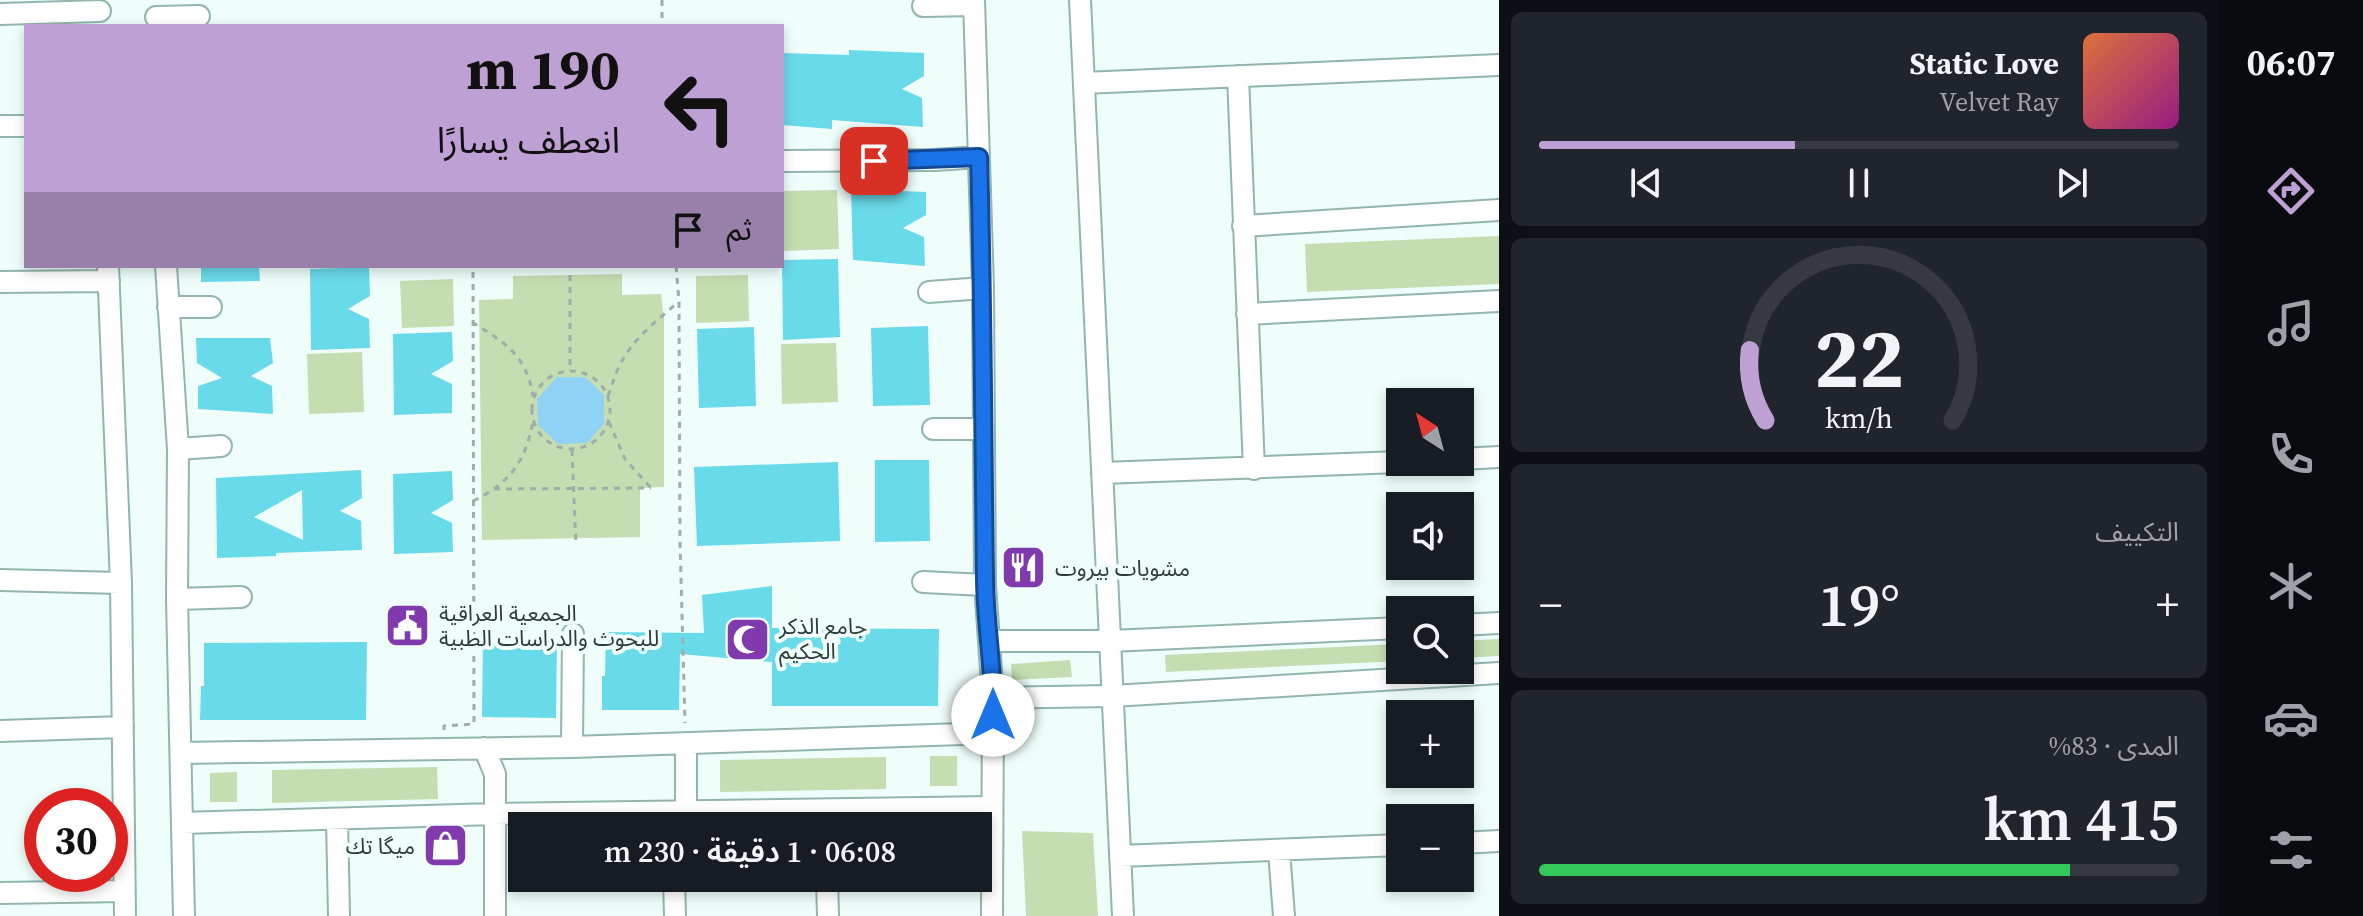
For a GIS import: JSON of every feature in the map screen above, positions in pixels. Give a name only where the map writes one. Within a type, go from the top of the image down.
[{"type":"street","points":[[1080,0],[1123,916]]},
{"type":"street","points":[[923,6],[974,3],[983,288],[985,585],[993,698],[992,916]]},
{"type":"street","points":[[0,14],[101,12]]},
{"type":"street","points":[[156,14],[199,16]]},
{"type":"street","points":[[1084,83],[1499,65]]},
{"type":"street","points":[[1238,76],[1254,469]]},
{"type":"street","points":[[0,126],[24,126]]},
{"type":"street","points":[[784,161],[979,157]]},
{"type":"street","points":[[1243,226],[1499,210]]},
{"type":"street","points":[[166,268],[178,449],[177,599],[184,916]]},
{"type":"street","points":[[0,282],[109,273],[121,583],[123,788]]},
{"type":"street","points":[[929,292],[983,288]]},
{"type":"street","points":[[1247,314],[1499,301]]},
{"type":"street","points":[[168,307],[211,307]]},
{"type":"street","points":[[933,429],[983,429]]},
{"type":"street","points":[[178,449],[221,446]]},
{"type":"street","points":[[1474,458],[1499,457]]},
{"type":"street","points":[[1102,473],[1386,463]]},
{"type":"street","points":[[0,580],[121,583]]},
{"type":"street","points":[[923,582],[985,585]]},
{"type":"street","points":[[177,599],[241,597]]},
{"type":"street","points":[[1474,624],[1499,623]]},
{"type":"street","points":[[991,641],[1110,641],[1386,629]]},
{"type":"street","points":[[572,747],[573,634]]},
{"type":"street","points":[[993,698],[1112,696],[1499,673]]},
{"type":"street","points":[[0,731],[123,727]]},
{"type":"street","points":[[181,753],[572,747],[992,733]]},
{"type":"street","points":[[678,812],[686,743]]},
{"type":"street","points":[[484,748],[495,774],[495,916]]},
{"type":"street","points":[[917,812],[992,807]]},
{"type":"street","points":[[182,823],[508,814]]},
{"type":"street","points":[[337,819],[339,916]]},
{"type":"street","points":[[1474,842],[1499,841]]},
{"type":"street","points":[[1120,856],[1386,846]]},
{"type":"street","points":[[1279,851],[1284,916]]},
{"type":"street","points":[[0,893],[62,892]]},
{"type":"street","points":[[124,892],[125,916]]},
{"type":"street","points":[[674,892],[675,916]]},
{"type":"street","points":[[827,892],[828,916]]},
{"type":"path","points":[[662,0],[662,24]]},
{"type":"path","points":[[444,750],[444,726],[474,724],[473,268]]},
{"type":"path","points":[[676,268],[686,743]]},
{"type":"path","points":[[570,275],[570,371]]},
{"type":"path","points":[[608,396],[625,356],[679,301]]},
{"type":"path","points":[[472,322],[506,343],[527,375],[533,400],[533,421],[524,454],[516,469],[506,481],[473,501]]},
{"type":"path","points":[[533,400],[548,378],[570,371],[587,374],[598,381],[611,404],[606,430],[597,441],[572,450],[552,445],[544,439],[533,421]]},
{"type":"path","points":[[494,489],[651,488],[625,459],[609,422]]},
{"type":"path","points":[[572,450],[576,546]]},
{"type":"green space","points":[[837,190],[839,249],[784,251],[784,191]]},
{"type":"green space","points":[[1499,236],[1499,284],[1307,292],[1305,244]]},
{"type":"green space","points":[[622,274],[622,295],[661,294],[664,318],[664,487],[640,488],[640,537],[482,540],[479,300],[513,299],[513,276]]},
{"type":"green space","points":[[748,275],[749,321],[696,323],[696,276]]},
{"type":"green space","points":[[453,279],[454,326],[402,328],[400,281]]},
{"type":"green space","points":[[836,343],[838,402],[782,404],[781,344]]},
{"type":"green space","points":[[362,352],[364,412],[309,414],[307,354]]},
{"type":"green space","points":[[1499,639],[1499,656],[1474,657],[1474,640]]},
{"type":"green space","points":[[1386,645],[1386,662],[1166,672],[1165,655]]},
{"type":"green space","points":[[1070,660],[1072,677],[1012,680],[1011,664]]},
{"type":"green space","points":[[930,756],[957,756],[957,786],[930,786]]},
{"type":"green space","points":[[886,757],[886,789],[720,792],[720,760]]},
{"type":"green space","points":[[437,767],[438,799],[272,803],[272,770]]},
{"type":"green space","points":[[237,772],[237,802],[210,802],[210,773]]},
{"type":"green space","points":[[1022,831],[1093,833],[1098,916],[1026,916]]},
{"type":"water","points":[[557,377],[585,377],[604,395],[604,424],[587,443],[558,444],[538,425],[537,399]]},
{"type":"building","points":[[849,50],[924,53],[924,76],[902,89],[922,98],[923,127],[832,120],[832,129],[784,125],[784,53],[849,55]]},
{"type":"building","points":[[851,189],[926,192],[926,215],[903,228],[924,237],[925,266],[853,260]]},
{"type":"building","points":[[838,259],[840,337],[783,340],[784,260]]},
{"type":"building","points":[[201,268],[259,268],[260,281],[201,282]]},
{"type":"building","points":[[369,268],[370,296],[348,309],[369,319],[370,348],[311,350],[310,269]]},
{"type":"building","points":[[928,326],[930,405],[873,406],[871,328]]},
{"type":"building","points":[[754,327],[756,406],[699,408],[697,329]]},
{"type":"building","points":[[452,332],[453,361],[431,374],[452,384],[452,413],[394,415],[393,334]]},
{"type":"building","points":[[196,338],[270,338],[273,363],[251,376],[272,386],[273,414],[198,409],[198,386],[222,378],[197,363]]},
{"type":"building","points":[[875,460],[929,460],[930,541],[875,542]]},
{"type":"building","points":[[838,462],[840,541],[697,546],[694,467]]},
{"type":"building","points":[[361,470],[362,498],[340,511],[361,521],[362,550],[217,558],[216,478]],"holes":[[[302,490],[303,540],[254,517]]]},
{"type":"building","points":[[452,471],[453,500],[431,513],[452,523],[453,552],[394,554],[393,474]]},
{"type":"building","points":[[772,586],[772,628],[939,629],[938,706],[772,706],[772,662],[680,654],[679,710],[602,710],[606,632],[704,633],[702,595]]},
{"type":"building","points":[[483,640],[557,640],[556,718],[482,717]]},
{"type":"building","points":[[367,642],[366,720],[200,720],[204,643]]},
{"type":"place","name":"مشويات بيروت","points":[[1024,568]]},
{"type":"place","name":"الجمعية العراقية للبحوث والدراسات الطبية","points":[[408,626]]},
{"type":"place","name":"جامع الذكر الحكيم","points":[[748,639]]},
{"type":"place","name":"ميگا تك","points":[[446,846]]},
{"type":"route","points":[[874,161],[979,157],[985,585],[991,641],[993,715]]}]
